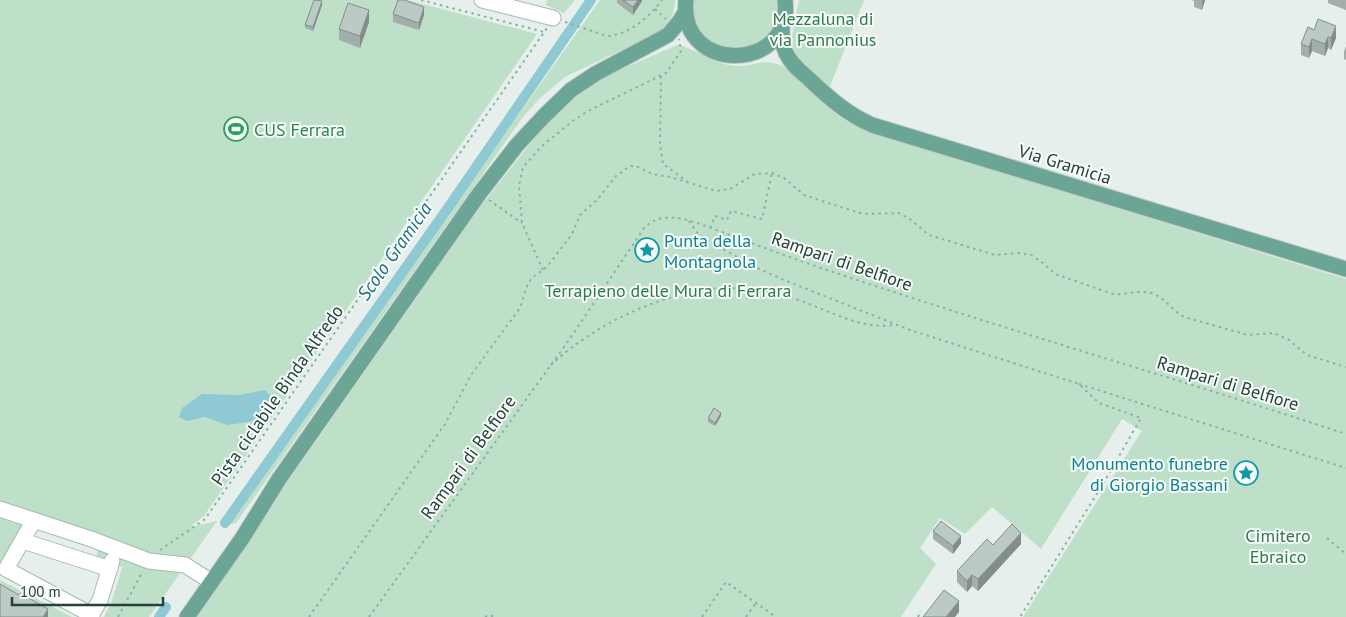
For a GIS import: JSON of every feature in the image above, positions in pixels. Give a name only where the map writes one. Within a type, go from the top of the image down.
[{"type":"main road","name":"Via Gramicia","points":[[785,0],[782,26],[783,45],[791,62],[842,110],[872,125],[1346,269]]},
{"type":"main road","points":[[187,617],[250,510],[279,479],[479,194],[529,132],[571,90],[596,74],[668,35],[674,28],[686,5]]},
{"type":"main road","points":[[686,5],[688,24],[700,42]]},
{"type":"main road","points":[[751,54],[770,43],[782,26]]},
{"type":"main road","points":[[658,42],[679,39],[700,42]]},
{"type":"main road","name":"Via Gramicia","points":[[700,42],[714,52],[722,54],[732,56],[751,54],[771,56],[791,62]]},
{"type":"main road","points":[[176,617],[208,579]]},
{"type":"lane","points":[[482,0],[557,19]]},
{"type":"lane","points":[[0,509],[117,548],[149,561],[185,565],[208,579]]},
{"type":"lane","points":[[34,520],[6,569],[91,616],[100,600],[117,548]]},
{"type":"lane","points":[[23,541],[110,570]]},
{"type":"path","name":"Pista ciclabile Binda Alfredo","points":[[118,617],[149,561],[156,553],[205,519],[544,32],[421,0]]},
{"type":"path","points":[[557,19],[607,36],[614,36],[641,21],[662,0]]},
{"type":"path","points":[[543,270],[522,223],[520,175],[522,166],[559,130],[588,111],[661,76],[677,58],[681,46]]},
{"type":"path","points":[[661,76],[660,144],[663,164],[690,183]]},
{"type":"path","points":[[309,617],[445,424],[471,375],[520,308],[528,283],[533,277],[547,268],[572,234],[580,215],[591,207],[616,176],[626,168],[636,166],[652,174],[670,177],[705,189],[723,191],[730,189],[755,174],[772,173],[784,178],[804,195],[863,214],[899,213],[929,235],[986,254],[1018,253],[1031,255],[1055,274],[1113,294],[1123,295],[1145,292],[1155,294],[1184,317],[1248,335],[1274,333],[1289,340],[1308,355],[1346,367]]},
{"type":"path","points":[[710,228],[715,216],[727,220],[731,211],[762,219],[772,173]]},
{"type":"path","points":[[479,194],[522,223]]},
{"type":"path","name":"Rampari di Belfiore","points":[[369,617],[547,370],[644,228],[651,221],[660,218],[689,220],[831,272],[1346,434]]},
{"type":"path","points":[[689,220],[698,234],[759,269],[896,325],[1346,468]]},
{"type":"path","points":[[547,370],[566,351],[585,337],[608,325],[662,301],[703,290],[739,289],[766,291],[790,297],[863,324],[896,325]]},
{"type":"path","points":[[1020,617],[1104,484],[1141,418],[1098,403],[1079,384]]},
{"type":"path","points":[[1327,538],[1346,554]]},
{"type":"path","points":[[702,617],[726,582],[776,617]]},
{"type":"path","points":[[746,617],[756,603]]},
{"type":"path","points":[[918,617],[921,611]]},
{"type":"path","points":[[485,617],[488,614],[496,617]]},
{"type":"green space","points":[[0,0],[408,0],[537,34],[204,516],[190,527],[217,521],[149,617],[104,617],[112,601],[122,567],[96,558],[98,549],[27,524],[0,570]]},
{"type":"green space","points":[[547,0],[575,0],[564,13],[546,5]]},
{"type":"green space","points":[[600,0],[675,0],[671,18],[659,32],[565,77],[539,99],[523,117],[236,523],[228,525]]},
{"type":"green space","points":[[693,0],[778,0],[778,12],[775,23],[768,34],[759,41],[735,48],[723,47],[712,42],[703,34],[695,20]]},
{"type":"green space","name":"Mezzaluna di via Pannonius","points":[[799,0],[864,0],[829,89],[797,55],[791,42]]},
{"type":"green space","points":[[677,45],[727,65],[743,66],[767,62],[780,65],[788,69],[817,98],[847,122],[872,133],[1346,279],[1346,617],[1023,617],[1142,431],[1122,419],[1041,549],[992,507],[965,534],[940,518],[920,548],[936,564],[901,617],[193,617],[481,206],[537,135],[556,114],[590,86],[613,73]]},
{"type":"green space","points":[[0,580],[72,617],[0,617]]},
{"type":"water","points":[[265,390],[273,398],[271,411],[255,421],[227,425],[205,417],[187,421],[179,417],[182,408],[202,394],[239,395]]},
{"type":"building","points":[[314,0],[322,1],[313,27],[305,25]]},
{"type":"building","points":[[398,0],[404,0],[424,7],[419,23],[393,14]]},
{"type":"building","points":[[623,0],[638,0],[633,7]]},
{"type":"building","points":[[348,3],[369,10],[360,36],[339,29]]},
{"type":"building","points":[[1318,19],[1336,26],[1331,38],[1328,37],[1325,44],[1312,39],[1309,47],[1301,44],[1308,27],[1314,30]]},
{"type":"building","points":[[714,408],[721,413],[715,423],[708,418]]},
{"type":"building","points":[[941,521],[961,536],[953,546],[933,531]]},
{"type":"building","points":[[1012,524],[1021,533],[978,579],[972,575],[967,581],[957,571],[987,539],[993,545]]},
{"type":"building","points":[[0,584],[48,609],[43,617],[0,617]]},
{"type":"building","points":[[944,590],[959,601],[946,617],[923,617]]},
{"type":"waterway","name":"Scolo Gramicia","points":[[225,523],[450,205],[591,0]]},
{"type":"waterway","name":"Scolo Gramicia","points":[[159,617],[166,607]]},
{"type":"place","name":"CUS Ferrara","points":[[236,129]]},
{"type":"place","name":"Punta della Montagnola","points":[[647,250]]},
{"type":"place","name":"Monumento funebre di Giorgio Bassani","points":[[1246,473]]},
{"type":"park label","name":"Terrapieno delle Mura di Ferrara","points":[[668,290]]},
{"type":"park label","name":"Cimitero Ebraico","points":[[1278,545]]}]
